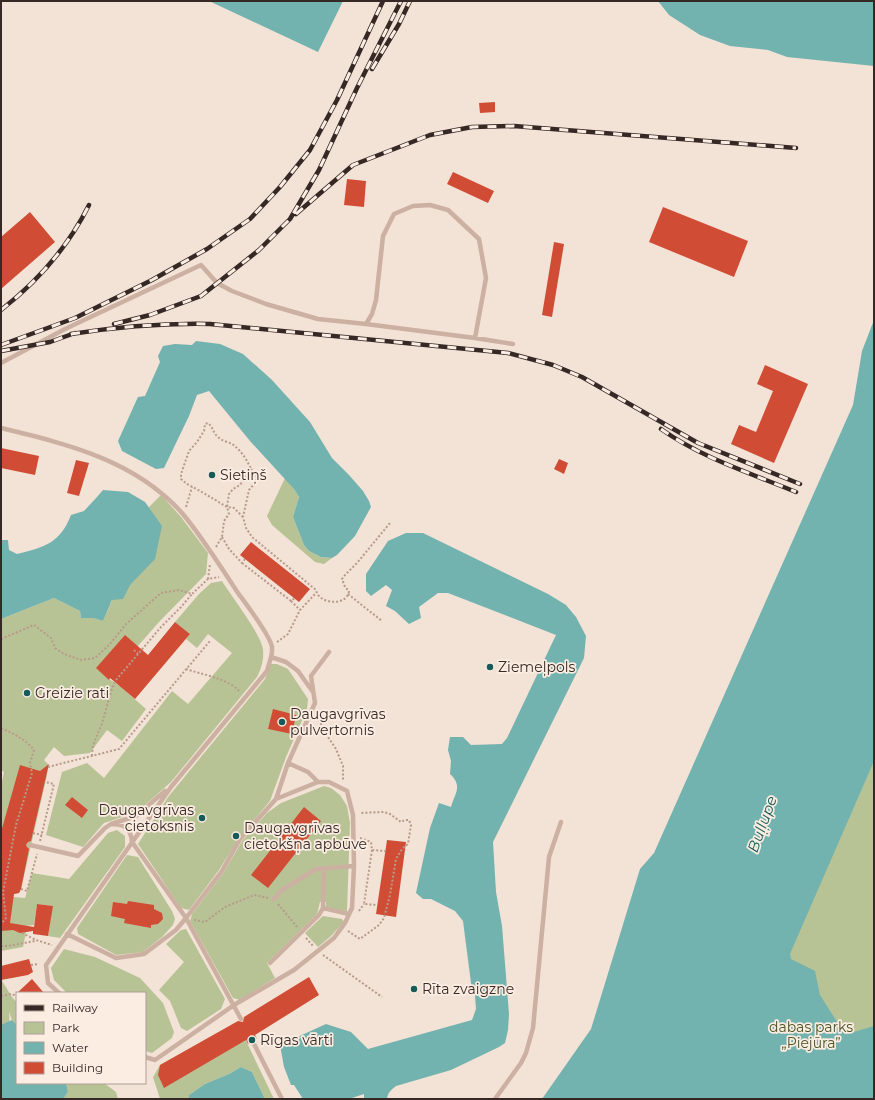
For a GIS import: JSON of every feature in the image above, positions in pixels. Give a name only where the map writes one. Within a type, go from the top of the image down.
[{"type":"lane","points":[[366,324],[372,314],[376,300],[383,236],[394,214],[413,206],[430,205],[448,210],[479,239],[486,278],[475,338]]},
{"type":"lane","points":[[1,363],[65,329],[201,265],[217,283],[232,291],[266,304],[318,319],[513,344]]},
{"type":"lane","points":[[1,428],[49,440],[104,458],[133,472],[162,494],[182,513],[212,553],[260,624],[272,646],[267,671],[171,786],[46,965],[48,983],[57,992]]},
{"type":"lane","points":[[67,934],[116,958],[144,954],[176,930],[222,871],[240,839],[276,799],[288,762],[315,703],[311,676],[329,652]]},
{"type":"lane","points":[[271,657],[286,662],[298,671],[314,693]]},
{"type":"lane","points":[[288,762],[308,772],[318,782]]},
{"type":"lane","points":[[146,1056],[156,1060],[234,1005],[294,970],[334,938],[346,923],[352,908],[354,866],[353,815],[347,791],[328,782],[318,782],[276,799]]},
{"type":"lane","points":[[30,845],[78,856],[105,828],[111,824],[136,816],[171,786]]},
{"type":"lane","points":[[495,1099],[522,1063],[530,1043],[533,1028],[549,857],[561,822]]},
{"type":"lane","points":[[111,824],[122,825],[128,829],[132,836],[132,842],[186,918],[241,1020]]},
{"type":"lane","points":[[274,899],[282,890],[316,869],[354,866]]},
{"type":"lane","points":[[270,963],[319,915],[323,908],[324,868]]},
{"type":"lane","points":[[323,908],[349,914]]},
{"type":"lane","points":[[252,1040],[282,1099]]},
{"type":"path","points":[[243,517],[234,508],[227,508],[181,479],[181,474],[189,451],[204,431],[205,424],[208,423],[212,426],[213,432],[220,439],[233,445],[245,456],[251,469],[257,477],[256,482],[249,490],[243,517],[246,528],[252,537],[316,590],[316,593],[319,596],[326,600],[338,602],[344,599],[348,594]]},
{"type":"path","points":[[208,579],[212,553],[222,537],[224,521],[229,514],[227,508],[229,494],[233,489],[240,485],[251,469]]},
{"type":"path","points":[[182,513],[185,510],[192,487]]},
{"type":"path","points":[[382,621],[348,594],[342,580],[345,574],[357,563],[390,523]]},
{"type":"path","points":[[222,537],[229,549],[242,563],[300,610]]},
{"type":"path","points":[[242,563],[245,559]]},
{"type":"path","points":[[92,756],[92,746],[102,723],[112,689],[118,677],[192,594],[208,579],[227,576]]},
{"type":"path","points":[[1,639],[34,625],[51,638],[55,648],[64,654],[81,660],[95,658],[110,644],[126,624],[161,593],[179,590],[192,594]]},
{"type":"path","points":[[272,646],[288,634],[300,610],[316,593]]},
{"type":"path","points":[[291,602],[295,598]]},
{"type":"path","points":[[48,767],[119,749],[210,641]]},
{"type":"path","points":[[134,650],[138,654]]},
{"type":"path","points":[[186,669],[225,681],[238,689],[243,700]]},
{"type":"path","points":[[114,674],[118,677]]},
{"type":"path","points":[[315,703],[317,714],[343,766],[343,784],[347,791]]},
{"type":"path","points":[[1,728],[23,739],[29,743],[34,750],[30,763],[32,773],[16,825],[2,892],[6,918],[1,924]]},
{"type":"path","points":[[21,889],[27,891],[54,784],[45,782]]},
{"type":"path","points":[[341,929],[351,932],[360,939],[379,925],[384,918],[390,895],[396,859],[402,849],[408,844],[410,831],[409,820],[401,822],[390,814],[384,812],[362,812],[353,815]]},
{"type":"path","points":[[33,833],[42,835]]},
{"type":"path","points":[[354,836],[371,842],[372,850],[364,904],[377,905]]},
{"type":"path","points":[[372,850],[385,851]]},
{"type":"path","points":[[186,918],[205,922],[225,907],[254,895],[274,899],[298,928]]},
{"type":"path","points":[[22,933],[36,940],[59,946]]},
{"type":"path","points":[[303,934],[318,951],[382,997]]},
{"type":"path","points":[[1,946],[36,940]]},
{"type":"path","points":[[1,996],[10,994],[16,996]]},
{"type":"green space","points":[[285,478],[299,497],[293,517],[304,545],[309,551],[321,557],[332,558],[324,564],[315,562],[272,525],[267,516]]},
{"type":"green space","points":[[161,495],[181,517],[208,553],[206,574],[159,622],[109,679],[121,687],[146,709],[122,741],[107,730],[90,753],[64,756],[54,747],[44,760],[48,764],[47,775],[21,889],[19,893],[14,894],[13,897],[25,898],[32,873],[69,879],[108,833],[117,830],[125,836],[125,847],[60,938],[48,936],[52,906],[37,904],[34,925],[25,926],[26,932],[23,947],[1,951],[1,786],[4,772],[1,770],[1,619],[54,598],[80,611],[81,618],[93,618],[103,621],[149,518],[149,507]]},
{"type":"green space","points":[[222,581],[252,626],[261,643],[263,650],[263,661],[257,677],[171,782],[137,812],[104,823],[83,847],[46,835],[62,772],[87,763],[104,778],[172,691],[188,704],[232,653],[208,634],[197,648],[186,639],[190,634],[175,622],[199,594],[211,583]]},
{"type":"green space","points":[[271,664],[277,664],[288,669],[308,699],[307,709],[286,757],[270,801],[239,838],[219,870],[189,910],[181,908],[138,844],[168,797],[265,679]]},
{"type":"green space","name":"dabas parks „Piejūra”","points":[[874,741],[874,1099],[710,1099]]},
{"type":"green space","points":[[324,786],[331,788],[340,795],[347,806],[350,823],[347,911],[326,908],[326,902],[320,902],[317,914],[267,963],[275,978],[240,1000],[233,998],[190,921],[192,914],[224,872],[242,841],[267,813],[281,803]]},
{"type":"green space","points":[[127,855],[138,857],[172,911],[175,919],[173,925],[162,937],[143,952],[116,955],[78,934],[77,928]]},
{"type":"green space","points":[[323,916],[342,919],[344,922],[318,947],[305,933]]},
{"type":"green space","points":[[186,929],[225,999],[221,1009],[187,1031],[181,1028],[170,1001],[159,990],[184,962],[166,944],[181,930]]},
{"type":"green space","points":[[64,949],[95,957],[140,978],[163,1003],[174,1032],[172,1038],[152,1053],[146,1051],[146,992],[66,992],[54,980],[51,968]]},
{"type":"green space","points":[[2,981],[16,1002],[16,1024],[12,1020],[9,1012],[10,1028],[1,1026]]},
{"type":"green space","points":[[237,1022],[274,1099],[265,1099],[252,1072],[241,1067],[229,1074],[205,1084],[189,1095],[189,1099],[160,1099],[153,1077],[160,1065]]},
{"type":"green space","points":[[66,1084],[105,1084],[116,1092],[118,1099],[63,1099],[68,1092]]},
{"type":"water","points":[[209,1],[343,1],[318,52]]},
{"type":"water","points":[[658,1],[874,1],[874,66],[787,57],[768,50],[730,46],[700,35],[669,15]]},
{"type":"water","name":"Buļļupe","points":[[874,320],[874,761],[790,954],[791,959],[815,971],[820,995],[839,1025],[840,1030],[847,1034],[874,1026],[874,1099],[542,1099],[591,1029],[640,869],[654,853],[853,405],[862,351]]},
{"type":"water","points":[[196,341],[220,344],[243,354],[272,380],[310,422],[332,458],[363,491],[371,507],[355,536],[337,555],[332,558],[321,557],[309,551],[304,545],[293,517],[299,497],[294,489],[250,441],[209,391],[197,395],[189,416],[164,468],[156,469],[122,451],[118,441],[138,397],[145,396],[160,362],[158,356],[163,346],[175,344],[192,345]]},
{"type":"water","points":[[103,490],[128,492],[145,502],[162,526],[155,559],[130,585],[123,599],[112,600],[103,621],[93,618],[81,618],[80,611],[54,598],[1,619],[1,540],[8,540],[9,550],[17,554],[43,546],[56,538],[62,532],[71,515],[84,511]]},
{"type":"water","points":[[406,533],[423,533],[548,594],[566,605],[576,617],[586,636],[584,658],[493,842],[496,892],[502,926],[509,1014],[505,1043],[451,1070],[396,1086],[390,1091],[387,1099],[364,1099],[364,1094],[349,1099],[303,1099],[294,1085],[291,1085],[284,1067],[280,1045],[326,1024],[351,1032],[368,1049],[472,1020],[476,1009],[475,996],[471,983],[463,921],[455,911],[431,899],[423,899],[416,893],[430,828],[439,803],[451,807],[457,790],[456,782],[450,774],[451,761],[448,750],[450,737],[463,737],[471,745],[502,744],[507,738],[556,635],[448,593],[438,593],[419,607],[421,618],[409,624],[395,611],[386,606],[392,590],[386,585],[371,596],[366,591],[366,574],[388,541]]},
{"type":"water","points":[[12,1020],[16,1024],[16,1084],[66,1084],[68,1092],[63,1099],[1,1099],[1,1025]]},
{"type":"water","points":[[241,1067],[252,1072],[265,1099],[189,1099],[189,1095],[205,1084],[229,1074]]},
{"type":"building","points":[[495,102],[495,112],[480,113],[479,103]]},
{"type":"building","points":[[453,172],[494,191],[488,203],[447,184]]},
{"type":"building","points":[[347,179],[366,181],[364,207],[344,205]]},
{"type":"building","points":[[663,207],[748,241],[734,277],[649,242]]},
{"type":"building","points":[[30,212],[55,242],[1,289],[1,237]]},
{"type":"building","points":[[554,242],[564,244],[552,317],[542,315]]},
{"type":"building","points":[[765,365],[808,384],[774,463],[731,444],[739,425],[756,432],[773,391],[757,384]]},
{"type":"building","points":[[1,448],[39,456],[35,475],[1,468]]},
{"type":"building","points":[[559,459],[568,463],[564,474],[554,469]]},
{"type":"building","points":[[76,460],[89,463],[79,496],[67,493]]},
{"type":"building","points":[[251,542],[310,589],[299,602],[240,555]]},
{"type":"building","points":[[175,622],[190,634],[135,699],[110,678],[109,680],[96,668],[125,635],[148,655]]},
{"type":"building","name":"Daugavgrīvas pulvertornis","points":[[273,709],[296,715],[292,734],[268,729]]},
{"type":"building","points":[[49,764],[31,841],[26,845],[29,849],[21,889],[19,893],[14,894],[10,923],[34,927],[37,904],[53,906],[48,936],[33,934],[33,931],[20,933],[13,930],[1,931],[1,832],[20,765],[40,771]]},
{"type":"building","points":[[72,797],[88,810],[82,818],[65,805]]},
{"type":"building","points":[[304,807],[321,821],[268,888],[251,875]]},
{"type":"building","points":[[387,840],[406,842],[396,917],[376,914]]},
{"type":"building","points":[[128,901],[154,905],[154,909],[162,913],[163,919],[158,924],[151,925],[151,928],[124,923],[125,919],[111,916],[113,902],[127,904]]},
{"type":"building","points":[[29,959],[33,972],[28,975],[1,980],[1,966]]},
{"type":"building","points":[[309,977],[319,995],[255,1035],[257,1039],[253,1036],[250,1037],[248,1039],[248,1044],[246,1040],[164,1088],[158,1075],[160,1065],[238,1021],[243,1022],[244,1017]]},
{"type":"building","points":[[32,979],[43,992],[18,992]]},
{"type":"railway","points":[[1,345],[75,318],[152,280],[207,249],[250,219],[280,187],[310,150],[337,100],[383,1]]},
{"type":"railway","points":[[114,324],[150,315],[201,296],[259,250],[290,219],[319,170],[357,88],[401,1]]},
{"type":"railway","points":[[372,69],[399,24],[410,1]]},
{"type":"railway","points":[[296,214],[353,165],[430,135],[472,127],[514,126],[796,148]]},
{"type":"railway","points":[[1,310],[27,288],[51,263],[81,220],[89,205]]},
{"type":"railway","points":[[71,334],[140,326],[210,324],[508,353],[553,365],[582,377],[698,443],[800,484]]},
{"type":"railway","points":[[1,351],[50,342],[75,333]]},
{"type":"railway","points":[[661,429],[710,457],[796,492]]},
{"type":"place","name":"Sietiņš","points":[[212,475]]},
{"type":"place","name":"Ziemeļpols","points":[[490,667]]},
{"type":"place","name":"Greizie rati","points":[[27,693]]},
{"type":"place","name":"Daugavgrīvas pulvertornis","points":[[282,722]]},
{"type":"place","name":"Daugavgrīvas cietoksnis","points":[[202,818]]},
{"type":"place","name":"Daugavgrīvas cietokšņa apbūve","points":[[236,836]]},
{"type":"place","name":"Rīta zvaigzne","points":[[414,989]]},
{"type":"place","name":"Rīgas vārti","points":[[252,1040]]}]
